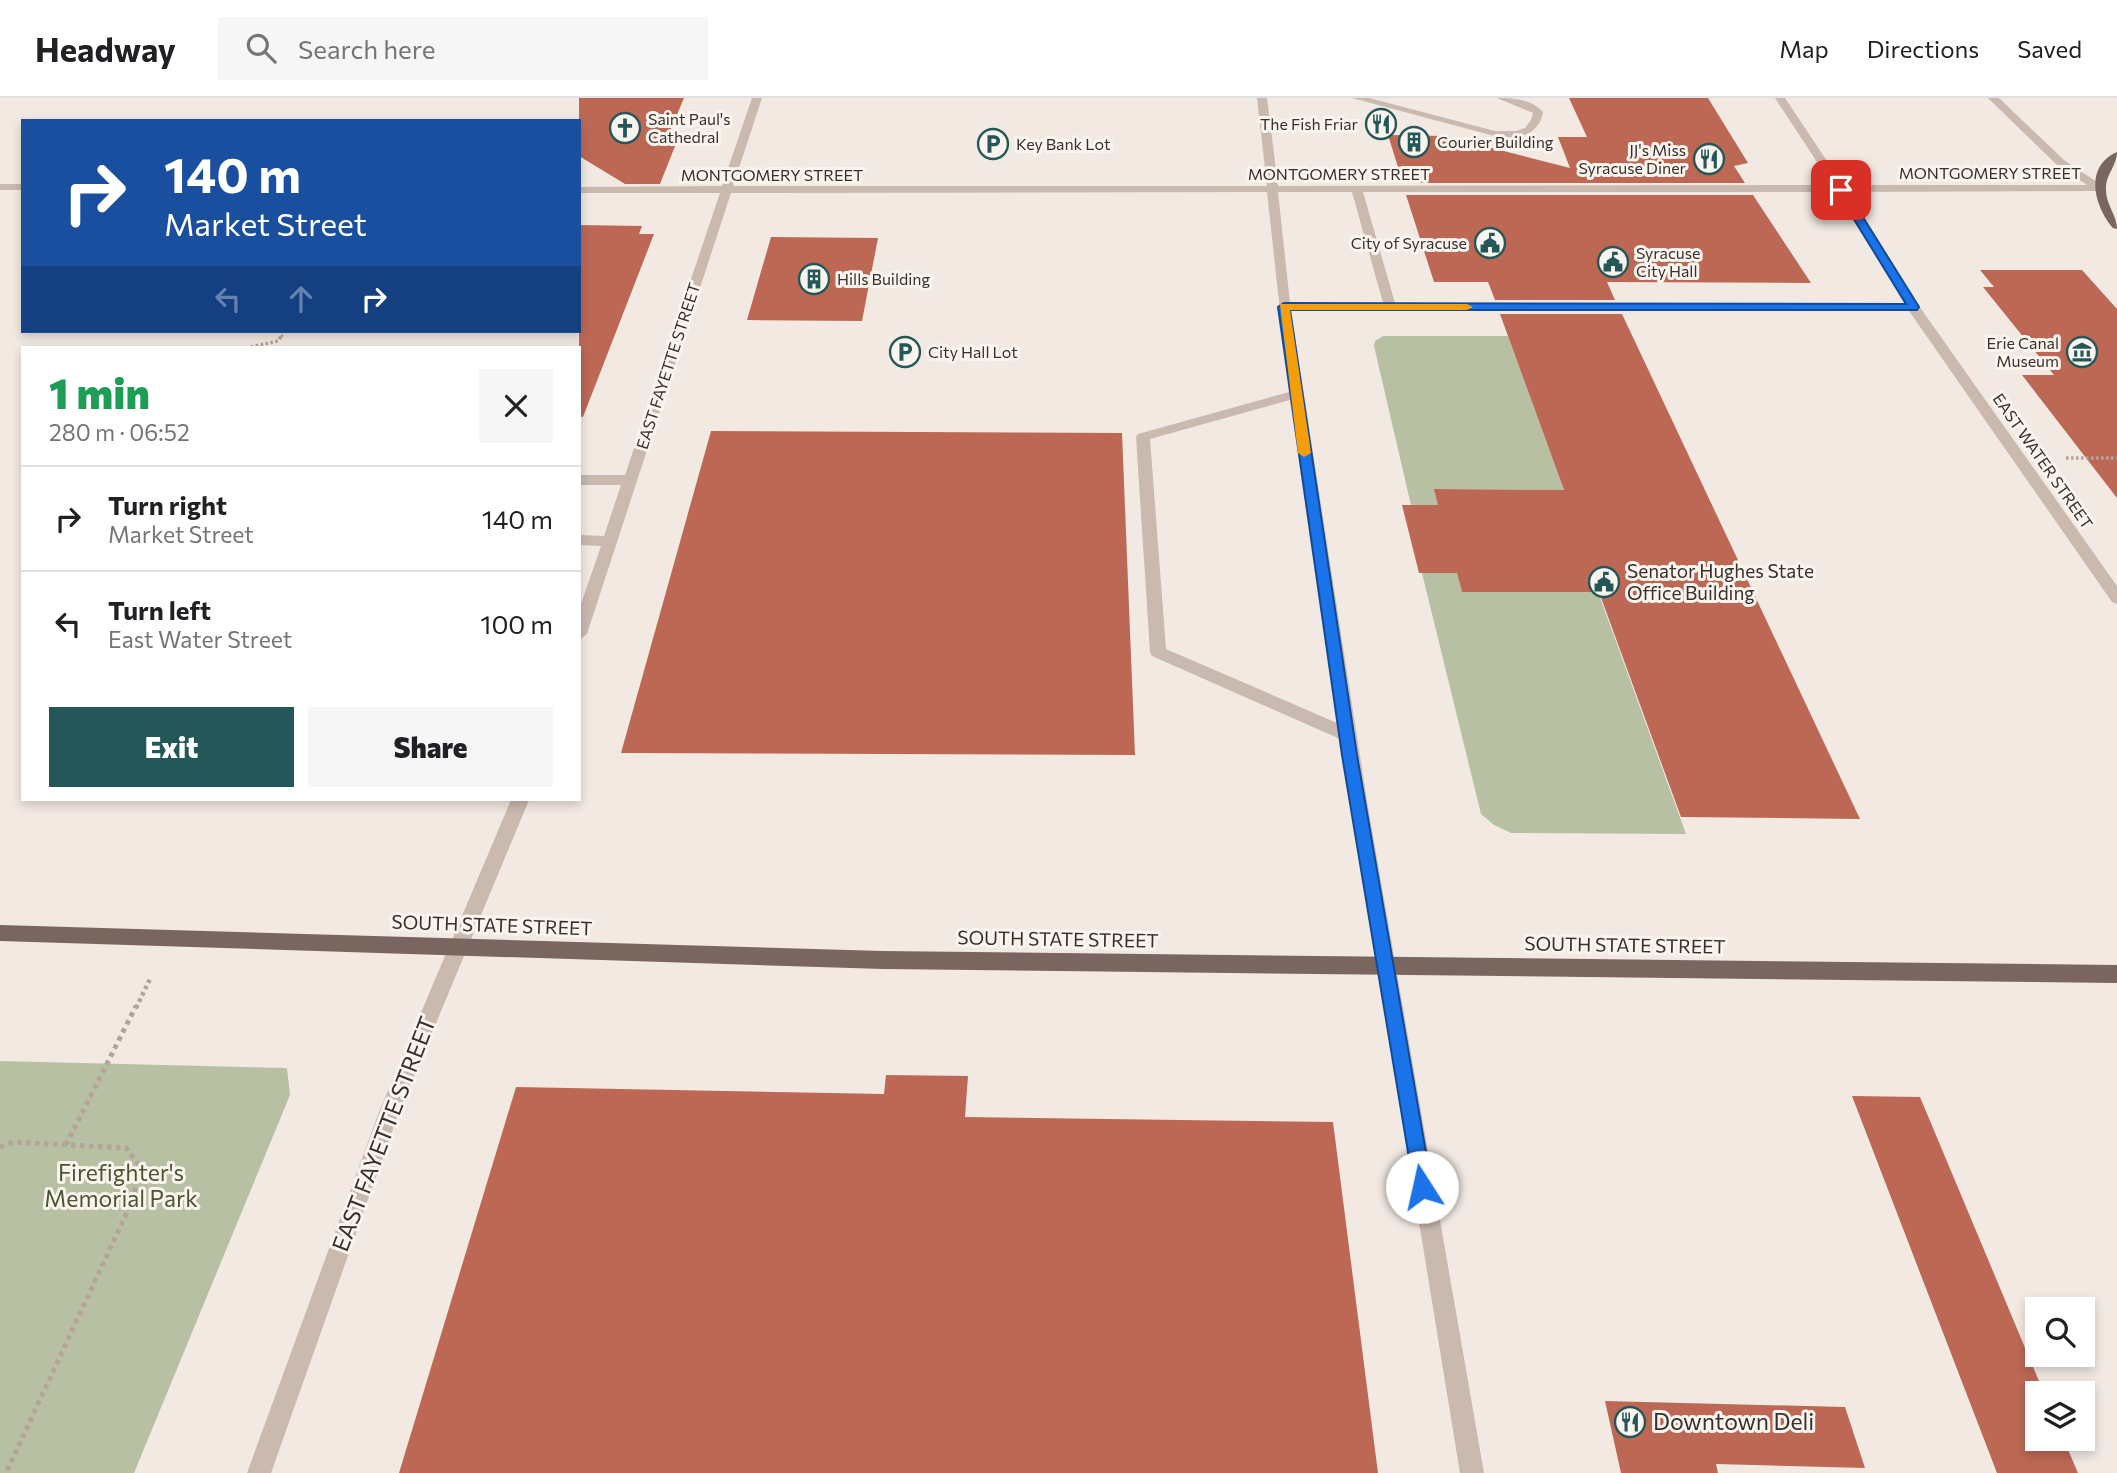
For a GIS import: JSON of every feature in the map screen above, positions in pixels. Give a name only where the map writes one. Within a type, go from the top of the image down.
[{"type":"main road","points":[[2117,155],[2106,166],[2099,188],[2103,211],[2117,226]]},
{"type":"main road","name":"SOUTH STATE STREET","points":[[0,933],[883,960],[2117,974]]},
{"type":"street","name":"EAST FAYETTE STREET","points":[[581,628],[757,98]]},
{"type":"street","points":[[1262,98],[1295,394],[1346,734],[1472,1473]]},
{"type":"street","points":[[1357,98],[1494,134],[1511,135],[1532,129],[1538,120],[1538,112],[1533,107],[1502,98]]},
{"type":"street","name":"EAST WATER STREET","points":[[1780,98],[1913,307],[2117,598]]},
{"type":"street","points":[[1993,98],[2060,162],[2099,188]]},
{"type":"street","points":[[0,187],[21,187]]},
{"type":"street","name":"MONTGOMERY STREET","points":[[581,190],[2099,188]]},
{"type":"street","points":[[1357,190],[1390,307]]},
{"type":"street","points":[[1284,307],[1913,307]]},
{"type":"street","points":[[1295,394],[1143,437],[1158,652],[1346,734]]},
{"type":"street","points":[[581,480],[631,480]]},
{"type":"street","points":[[581,540],[610,541]]},
{"type":"street","name":"EAST FAYETTE STREET","points":[[259,1473],[389,1112],[520,801]]},
{"type":"path","points":[[256,346],[278,341],[284,333]]},
{"type":"path","points":[[66,1145],[171,938]]},
{"type":"path","points":[[0,1147],[13,1142],[126,1148],[138,1164],[134,1197],[6,1473]]},
{"type":"green space","points":[[1383,336],[1508,336],[1564,490],[1435,489],[1438,505],[1411,505],[1374,346],[1375,341]]},
{"type":"green space","points":[[1422,573],[1457,573],[1462,592],[1598,592],[1686,834],[1511,833],[1494,825],[1481,814]]},
{"type":"green space","name":"Firefighter's Memorial Park","points":[[0,1061],[287,1068],[290,1095],[134,1473],[0,1473]]},
{"type":"building","name":"Saint Paul's Cathedral","points":[[579,98],[684,98],[668,136],[679,136],[660,184],[625,184],[581,157]]},
{"type":"building","points":[[1569,98],[1708,98],[1748,163],[1734,166],[1745,183],[1403,183],[1388,135],[1446,136],[1570,168],[1558,137],[1587,137]]},
{"type":"building","name":"Syracuse City Hall","points":[[1406,195],[1753,195],[1811,283],[1607,282],[1615,300],[1495,300],[1488,282],[1434,282]]},
{"type":"building","points":[[581,225],[642,226],[639,234],[654,234],[583,417],[579,346]]},
{"type":"building","name":"Hills Building","points":[[771,237],[878,238],[862,321],[747,320]]},
{"type":"building","name":"Erie Canal Museum","points":[[1980,270],[2082,270],[2117,309],[2117,498],[2022,375],[2054,375],[1983,287],[1994,287]]},
{"type":"building","name":"Senator Hughes State Office Building","points":[[1500,314],[1622,314],[1860,819],[1681,817],[1599,592],[1462,592],[1457,573],[1419,573],[1402,505],[1438,505],[1434,489],[1564,490]]},
{"type":"building","points":[[711,431],[1122,433],[1135,755],[621,753]]},
{"type":"building","points":[[886,1075],[968,1076],[965,1117],[1333,1122],[1378,1473],[399,1473],[516,1087],[884,1094]]},
{"type":"building","points":[[1852,1096],[1920,1097],[2025,1348],[2025,1367],[2033,1367],[2039,1381],[2025,1381],[2025,1451],[2069,1451],[2078,1473],[1997,1473]]},
{"type":"building","points":[[1605,1401],[1845,1407],[1865,1468],[1716,1464],[1718,1473],[1621,1473]]},
{"type":"slow traffic","points":[[1304,453],[1284,307],[1467,307]]},
{"type":"place","name":"The Fish Friar","points":[[1381,124]]},
{"type":"place","name":"Saint Paul's Cathedral","points":[[625,128]]},
{"type":"place","name":"Courier Building","points":[[1414,142]]},
{"type":"place","name":"Key Bank Lot","points":[[993,144]]},
{"type":"place","name":"JJ's Miss Syracuse Diner","points":[[1709,159]]},
{"type":"place","name":"City of Syracuse","points":[[1490,243]]},
{"type":"place","name":"Syracuse City Hall","points":[[1613,262]]},
{"type":"place","name":"Hills Building","points":[[814,279]]},
{"type":"place","name":"City Hall Lot","points":[[905,352]]},
{"type":"place","name":"Erie Canal Museum","points":[[2082,352]]},
{"type":"place","name":"Senator Hughes State Office Building","points":[[1604,582]]},
{"type":"place","name":"Downtown Deli","points":[[1630,1422]]},
{"type":"route","points":[[1422,1187],[1350,755],[1284,307],[1913,307],[1841,190]]}]
